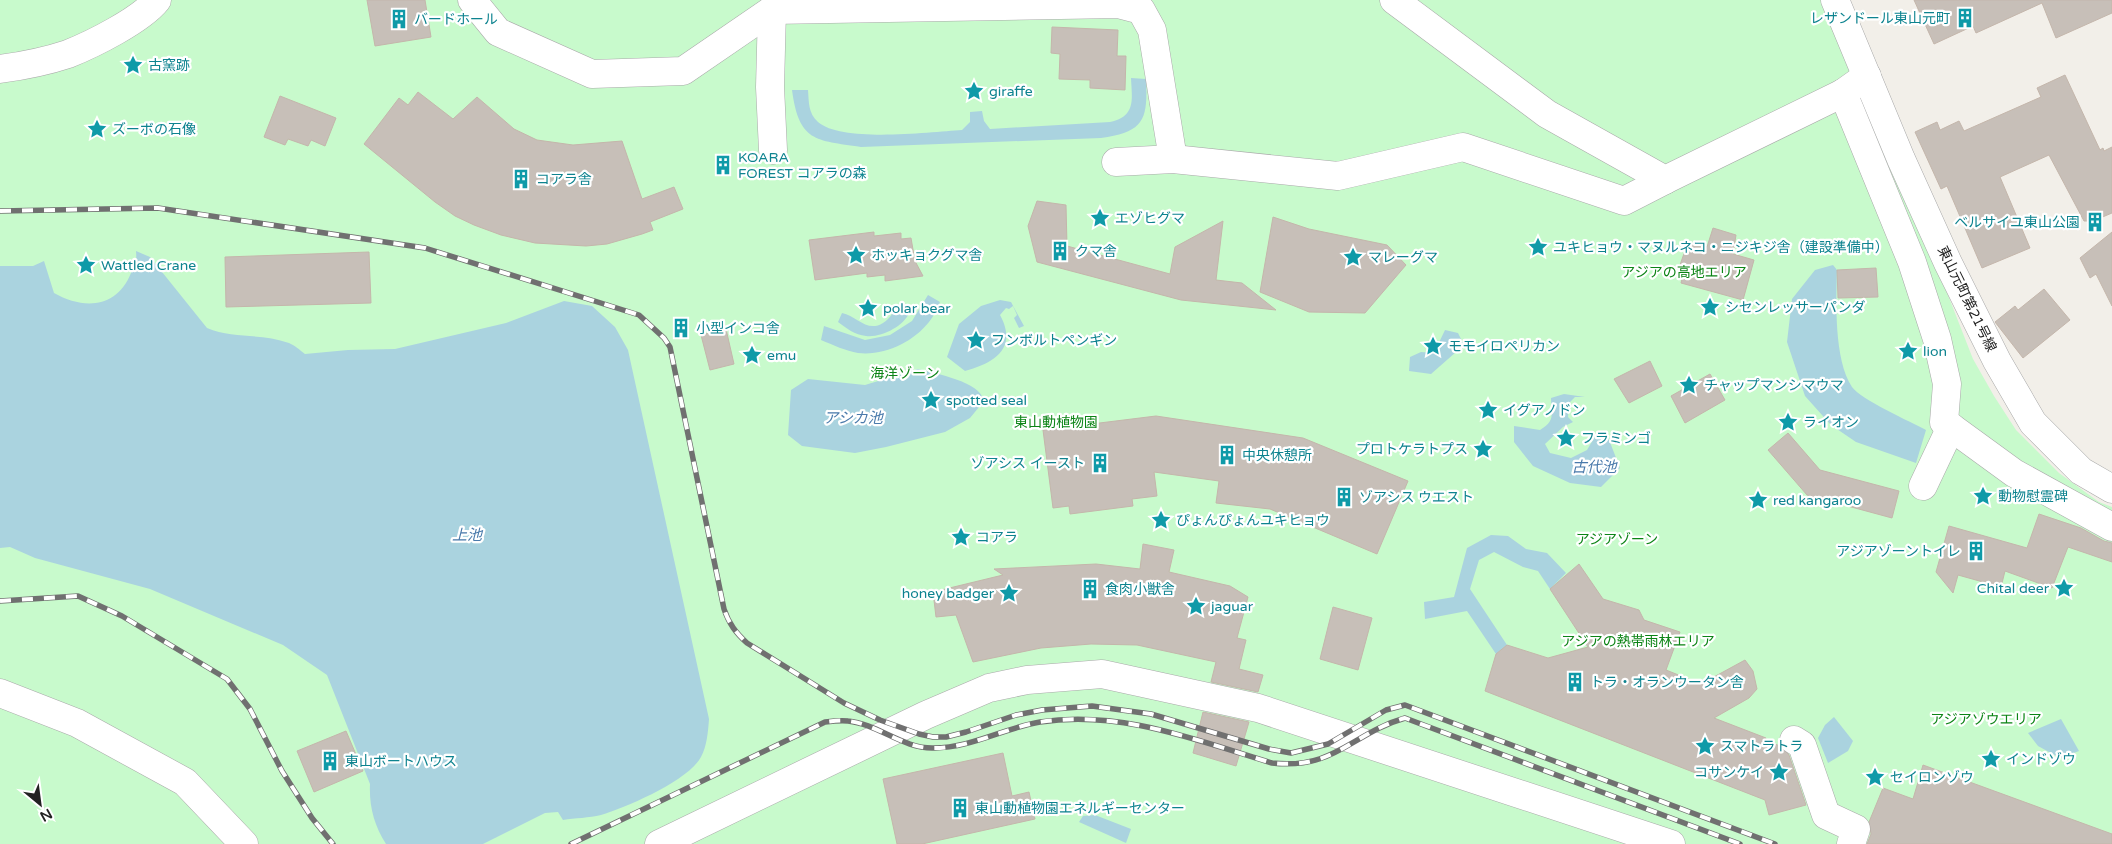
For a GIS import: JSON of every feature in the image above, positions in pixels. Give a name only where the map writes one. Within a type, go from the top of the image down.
[{"type":"street","points":[[0,69],[67,54],[125,25],[152,6],[157,0]]},
{"type":"street","points":[[472,0],[498,32],[592,74],[683,71],[772,10],[1118,4],[1141,10],[1152,30],[1173,159]]},
{"type":"street","points":[[1394,0],[1547,114],[1665,180]]},
{"type":"street","name":"東山元町第21号線","points":[[1835,0],[1901,159],[1948,263],[1997,360],[2033,423],[2081,471],[2112,489]]},
{"type":"street","points":[[772,10],[770,87],[773,150]]},
{"type":"street","points":[[1116,162],[1173,159],[1338,176],[1463,147],[1624,201],[1843,93],[1867,76]]},
{"type":"street","points":[[1843,93],[1912,262],[1934,330],[1947,384],[1944,422],[2014,473],[2112,527]]},
{"type":"street","points":[[1923,486],[1952,427]]},
{"type":"street","points":[[659,844],[926,715],[989,688],[1027,680],[1102,674],[1258,708],[1671,844]]},
{"type":"street","points":[[0,693],[77,723],[185,782],[244,844]]},
{"type":"street","points":[[1794,740],[1802,745],[1826,815],[1856,829],[1851,844]]},
{"type":"green space","name":"東山動植物園","points":[[0,0],[1824,0],[1928,244],[1973,359],[1994,396],[2016,430],[2059,473],[2099,502],[2112,507],[2112,844],[0,844]]},
{"type":"water","points":[[1131,78],[1146,79],[1144,114],[1135,128],[1115,135],[1101,138],[861,147],[821,140],[812,135],[799,120],[792,90],[808,90],[812,115],[818,122],[830,128],[846,132],[887,135],[962,130],[970,122],[970,112],[982,111],[984,121],[990,129],[1110,122],[1124,116],[1131,106]]},
{"type":"water","name":"上池","points":[[136,251],[150,257],[207,328],[227,334],[279,340],[291,344],[305,354],[348,350],[395,349],[506,323],[564,301],[592,306],[615,327],[628,350],[709,719],[705,748],[694,766],[671,784],[656,792],[601,815],[563,820],[558,812],[545,813],[483,844],[386,844],[378,830],[373,815],[370,800],[370,784],[327,675],[283,645],[150,589],[35,558],[10,547],[0,548],[0,266],[33,266],[44,261],[54,293],[77,302],[98,302],[108,299],[125,285],[135,265]]},
{"type":"water","points":[[1833,265],[1837,270],[1837,330],[1846,376],[1852,387],[1865,398],[1926,430],[1916,463],[1856,442],[1831,425],[1805,396],[1787,342],[1792,299],[1815,270]]},
{"type":"water","points":[[928,295],[940,302],[932,317],[915,336],[898,346],[878,352],[858,353],[821,340],[824,326],[865,340],[890,335],[912,321]]},
{"type":"water","points":[[1000,300],[1011,302],[1024,326],[1019,328],[1014,318],[1017,315],[1013,306],[1009,309],[1006,308],[1000,315],[1005,327],[1005,345],[986,364],[965,371],[947,357],[959,324],[981,306]]},
{"type":"water","points":[[905,304],[909,313],[897,327],[885,333],[866,336],[851,331],[838,322],[842,313],[867,325],[877,326],[887,320],[895,306]]},
{"type":"water","points":[[1445,330],[1458,333],[1464,345],[1431,374],[1409,371],[1410,357],[1421,352],[1434,353]]},
{"type":"water","name":"アシカ池","points":[[918,369],[966,383],[981,394],[984,401],[970,418],[945,432],[855,453],[802,446],[788,435],[791,390],[808,379],[865,385]]},
{"type":"water","name":"古代池","points":[[1564,394],[1585,397],[1575,397],[1569,403],[1568,417],[1573,422],[1563,427],[1545,444],[1550,453],[1571,458],[1587,450],[1597,433],[1606,432],[1620,468],[1601,487],[1570,483],[1533,466],[1514,442],[1514,426],[1540,430],[1551,420],[1551,398]]},
{"type":"water","points":[[1491,535],[1508,536],[1526,549],[1547,553],[1566,573],[1550,589],[1538,571],[1523,567],[1494,552],[1479,560],[1470,589],[1507,645],[1496,654],[1467,611],[1425,619],[1424,602],[1454,597],[1467,548]]},
{"type":"water","points":[[1834,717],[1853,741],[1848,751],[1828,763],[1818,738],[1825,725]]},
{"type":"water","points":[[2061,719],[2079,751],[2060,758],[2038,746],[2028,733]]},
{"type":"water","points":[[1095,815],[1131,829],[1126,843],[1079,822],[1083,816]]},
{"type":"building","name":"バードホール","points":[[367,0],[425,0],[431,37],[375,46]]},
{"type":"building","points":[[1914,0],[2112,0],[2112,13],[2056,38],[2042,3],[1976,33],[1973,26],[1934,44]]},
{"type":"building","points":[[1052,27],[1118,30],[1117,56],[1126,56],[1125,90],[1090,88],[1090,80],[1059,79],[1060,54],[1051,53]]},
{"type":"building","points":[[2065,75],[2100,150],[2103,148],[2104,151],[2112,147],[2112,213],[2093,221],[2084,221],[2049,155],[2000,177],[2030,248],[1982,268],[1947,186],[1941,189],[1915,132],[1937,122],[1940,130],[1959,121],[1964,131],[2041,97],[2037,88]]},
{"type":"building","name":"コアラ舎","points":[[418,92],[453,119],[477,97],[514,129],[537,140],[573,145],[622,141],[642,199],[674,187],[683,209],[650,222],[653,230],[607,244],[586,246],[535,243],[501,235],[474,225],[455,216],[435,202],[364,144],[399,98],[408,105]]},
{"type":"building","points":[[280,96],[336,118],[325,146],[311,140],[308,146],[288,139],[285,145],[264,137]]},
{"type":"building","points":[[1037,201],[1066,205],[1067,246],[1170,274],[1175,247],[1223,221],[1216,280],[1242,283],[1276,310],[1181,300],[1037,262],[1028,226]]},
{"type":"building","points":[[1273,217],[1309,229],[1387,245],[1406,265],[1365,313],[1309,312],[1260,292]]},
{"type":"building","points":[[1713,228],[1736,235],[1733,254],[1754,260],[1743,300],[1681,283],[1685,267],[1680,265],[1688,242],[1707,247]]},
{"type":"building","points":[[874,232],[874,236],[901,233],[901,239],[911,238],[915,261],[923,276],[885,281],[885,275],[867,277],[867,273],[815,280],[809,240]]},
{"type":"building","points":[[2112,232],[2112,306],[2096,274],[2090,278],[2080,258]]},
{"type":"building","points":[[369,252],[371,303],[226,307],[225,257]]},
{"type":"building","points":[[1876,268],[1878,297],[1838,298],[1837,270]]},
{"type":"building","points":[[2044,289],[2070,320],[2023,358],[1995,322],[2015,306],[2018,310]]},
{"type":"building","points":[[726,329],[734,364],[710,370],[701,335]]},
{"type":"building","points":[[1650,361],[1662,386],[1629,403],[1614,379]]},
{"type":"building","points":[[1710,374],[1725,400],[1685,423],[1671,396]]},
{"type":"building","points":[[1156,416],[1303,438],[1408,481],[1377,554],[1270,509],[1216,503],[1219,481],[1154,472],[1157,496],[1132,499],[1133,506],[1070,514],[1069,506],[1053,508],[1043,430]]},
{"type":"building","points":[[1788,433],[1820,470],[1899,491],[1892,518],[1807,495],[1768,450]]},
{"type":"building","points":[[2039,514],[2081,528],[2104,541],[2112,543],[2112,562],[2068,547],[2052,588],[2005,571],[2001,587],[1958,575],[1953,593],[1936,572],[1949,526],[2027,548]]},
{"type":"building","points":[[1143,544],[1174,550],[1169,572],[1230,586],[1248,597],[1237,638],[1246,640],[1239,669],[1263,675],[1258,692],[1211,682],[1216,662],[1137,645],[1091,644],[1041,648],[973,662],[956,615],[936,617],[933,592],[1003,575],[994,569],[1096,564],[1140,569]]},
{"type":"building","name":"トラ・オランウータン舎","points":[[1579,564],[1603,599],[1639,610],[1644,620],[1680,632],[1666,670],[1701,684],[1745,660],[1753,671],[1757,689],[1749,698],[1714,718],[1766,738],[1765,740],[1780,746],[1789,755],[1806,805],[1769,815],[1765,800],[1485,691],[1496,654],[1507,645],[1548,658],[1588,647],[1550,589]]},
{"type":"building","points":[[1333,607],[1372,618],[1358,670],[1320,659]]},
{"type":"building","points":[[1203,712],[1249,722],[1236,766],[1193,753]]},
{"type":"building","name":"東山ボートハウス","points":[[346,731],[363,771],[314,792],[297,751]]},
{"type":"building","name":"東山動植物園エネルギーセンター","points":[[1003,753],[1012,796],[1029,792],[1035,819],[922,844],[897,844],[883,779]]},
{"type":"building","points":[[1923,765],[2112,834],[2112,844],[1867,844],[1871,834],[1869,822],[1883,788],[1913,799]]},
{"type":"railway","points":[[0,211],[158,208],[425,248],[639,315],[664,338],[670,347],[724,609],[733,628],[747,643],[844,703],[880,720],[919,734],[946,737],[1016,715],[1042,710],[1092,706],[1151,714],[1269,749],[1291,753],[1328,744],[1386,710],[1405,705],[1775,844]]},
{"type":"railway","points":[[0,601],[78,596],[122,616],[227,679],[250,709],[282,771],[312,818],[333,844]]},
{"type":"railway","points":[[571,844],[825,722],[848,721],[859,723],[912,745],[934,748],[961,745],[1040,722],[1070,719],[1100,720],[1158,729],[1272,763],[1294,764],[1328,756],[1371,732],[1405,718],[1740,844]]},
{"type":"place","name":"レザンドール東山元町","points":[[1965,18]]},
{"type":"place","name":"バードホール","points":[[399,19]]},
{"type":"place","name":"古窯跡","points":[[133,65]]},
{"type":"place","name":"giraffe","points":[[974,91]]},
{"type":"place","name":"ズーボの石像","points":[[97,129]]},
{"type":"place","name":"KOARA FOREST コアラの森","points":[[723,165]]},
{"type":"place","name":"コアラ舎","points":[[521,179]]},
{"type":"place","name":"エゾヒグマ","points":[[1100,218]]},
{"type":"place","name":"ベルサイユ東山公園","points":[[2095,222]]},
{"type":"place","name":"ユキヒョウ・マヌルネコ・ニジキジ舎（建設準備中）","points":[[1538,247]]},
{"type":"place","name":"クマ舎","points":[[1060,251]]},
{"type":"place","name":"ホッキョクグマ舎","points":[[856,255]]},
{"type":"place","name":"マレーグマ","points":[[1353,257]]},
{"type":"place","name":"Wattled Crane","points":[[86,265]]},
{"type":"place","name":"シセンレッサーパンダ","points":[[1710,307]]},
{"type":"place","name":"polar bear","points":[[868,308]]},
{"type":"place","name":"小型インコ舎","points":[[681,328]]},
{"type":"place","name":"フンボルトペンギン","points":[[976,340]]},
{"type":"place","name":"モモイロペリカン","points":[[1433,346]]},
{"type":"place","name":"lion","points":[[1908,351]]},
{"type":"place","name":"emu","points":[[752,355]]},
{"type":"place","name":"チャップマンシマウマ","points":[[1689,385]]},
{"type":"place","name":"spotted seal","points":[[931,400]]},
{"type":"place","name":"イグアノドン","points":[[1488,410]]},
{"type":"place","name":"ライオン","points":[[1788,422]]},
{"type":"place","name":"フラミンゴ","points":[[1566,438]]},
{"type":"place","name":"プロトケラトプス","points":[[1483,449]]},
{"type":"place","name":"中央休憩所","points":[[1227,455]]},
{"type":"place","name":"ゾアシス イースト","points":[[1100,463]]},
{"type":"place","name":"動物慰霊碑","points":[[1983,496]]},
{"type":"place","name":"ゾアシス ウエスト","points":[[1344,497]]},
{"type":"place","name":"red kangaroo","points":[[1758,500]]},
{"type":"place","name":"ぴょんぴょんユキヒョウ","points":[[1161,520]]},
{"type":"place","name":"コアラ","points":[[961,537]]},
{"type":"place","name":"アジアゾーントイレ","points":[[1976,551]]},
{"type":"place","name":"Chital deer","points":[[2064,588]]},
{"type":"place","name":"食肉小獣舎","points":[[1090,589]]},
{"type":"place","name":"honey badger","points":[[1009,593]]},
{"type":"place","name":"jaguar","points":[[1196,606]]},
{"type":"place","name":"トラ・オランウータン舎","points":[[1575,682]]},
{"type":"place","name":"スマトラトラ","points":[[1705,746]]},
{"type":"place","name":"インドゾウ","points":[[1991,759]]},
{"type":"place","name":"東山ボートハウス","points":[[330,761]]},
{"type":"place","name":"コサンケイ","points":[[1779,772]]},
{"type":"place","name":"セイロンゾウ","points":[[1875,777]]},
{"type":"place","name":"東山動植物園エネルギーセンター","points":[[960,808]]},
{"type":"park label","name":"アジアの高地エリア","points":[[1684,272]]},
{"type":"park label","name":"海洋ゾーン","points":[[905,373]]},
{"type":"park label","name":"アジアゾーン","points":[[1617,539]]},
{"type":"park label","name":"アジアの熱帯雨林エリア","points":[[1638,641]]},
{"type":"park label","name":"アジアゾウエリア","points":[[1986,719]]}]
